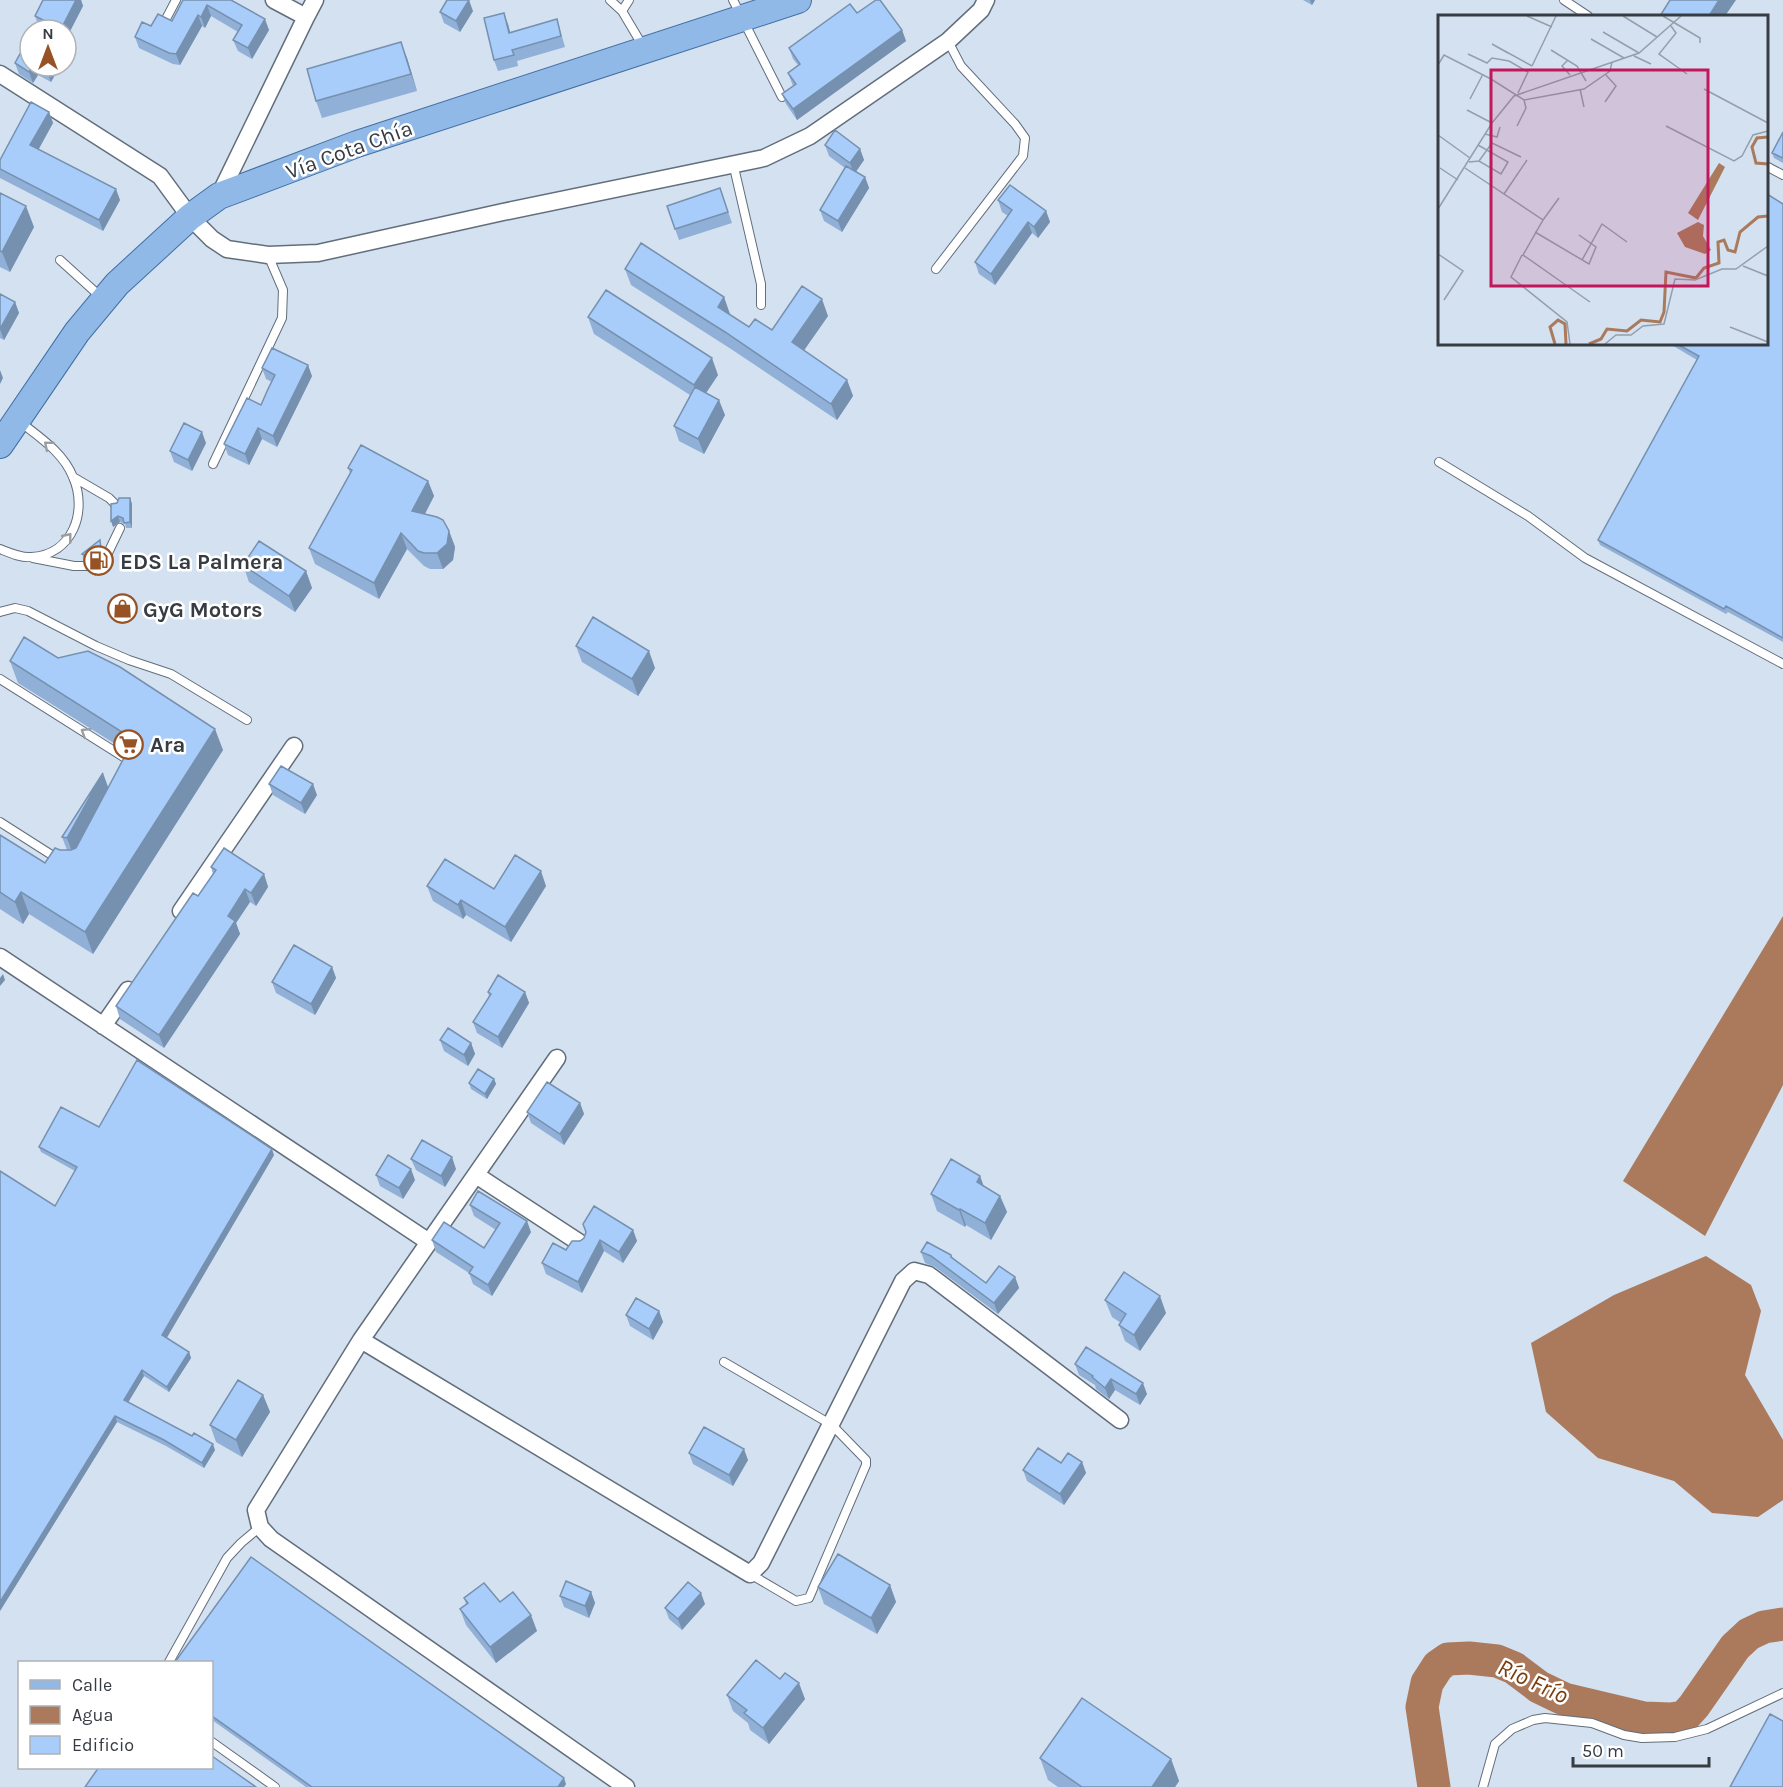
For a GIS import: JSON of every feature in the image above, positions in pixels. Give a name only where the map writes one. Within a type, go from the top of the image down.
[{"type":"main road","name":"Vía Cota Chía","points":[[5,435],[77,332],[105,300],[136,267],[190,217],[219,196],[357,144],[645,49],[737,9],[798,0]]},
{"type":"street","points":[[274,0],[306,17]]},
{"type":"street","points":[[219,196],[315,0]]},
{"type":"street","points":[[0,74],[160,176],[190,217],[212,239],[227,249],[268,255],[318,253],[764,158],[810,136],[948,41],[981,10],[986,0]]},
{"type":"street","points":[[176,920],[294,746]]},
{"type":"street","points":[[0,957],[429,1242]]},
{"type":"street","points":[[103,1026],[136,978]]},
{"type":"street","points":[[557,1058],[361,1340],[256,1510],[260,1527],[271,1539],[626,1787]]},
{"type":"street","points":[[476,1175],[580,1243]]},
{"type":"street","points":[[361,1340],[750,1574],[761,1563],[903,1281],[914,1271],[929,1275],[1120,1420]]},
{"type":"lane","points":[[167,17],[176,0]]},
{"type":"lane","points":[[610,0],[622,11],[645,49]]},
{"type":"lane","points":[[622,11],[629,0]]},
{"type":"lane","points":[[1564,0],[1586,15]]},
{"type":"lane","points":[[737,9],[782,97]]},
{"type":"lane","points":[[936,269],[1023,156],[1025,138],[1015,124],[961,66],[948,41]]},
{"type":"lane","points":[[733,163],[761,284],[761,305]]},
{"type":"lane","points":[[1768,167],[1783,175]]},
{"type":"lane","points":[[213,464],[282,318],[283,290],[268,255]]},
{"type":"lane","points":[[60,260],[105,300]]},
{"type":"lane","points":[[5,435],[58,453],[73,477],[80,500],[80,512],[73,531],[55,550],[30,558]]},
{"type":"lane","points":[[1439,462],[1527,516],[1585,558],[1783,664]]},
{"type":"lane","points":[[73,477],[109,498],[115,504]]},
{"type":"lane","points":[[108,553],[120,528]]},
{"type":"lane","points":[[0,549],[30,558],[74,566],[88,566]]},
{"type":"lane","points":[[0,612],[15,608],[28,611],[96,646],[171,674],[247,720]]},
{"type":"lane","points":[[0,679],[135,764],[129,774]]},
{"type":"lane","points":[[0,822],[69,866]]},
{"type":"lane","points":[[724,1362],[832,1425],[866,1460],[866,1465],[809,1598],[796,1601],[750,1574]]},
{"type":"lane","points":[[170,1661],[227,1558],[260,1527]]},
{"type":"lane","points":[[1483,1787],[1495,1744],[1512,1730],[1533,1720],[1545,1718],[1592,1723],[1624,1735],[1642,1738],[1675,1737],[1707,1729],[1783,1693]]},
{"type":"lane","points":[[213,1743],[275,1787]]},
{"type":"water","points":[[1783,916],[1783,1085],[1705,1236],[1623,1181]]},
{"type":"water","points":[[1706,1256],[1751,1285],[1761,1311],[1745,1375],[1783,1440],[1783,1500],[1758,1517],[1712,1513],[1674,1481],[1598,1458],[1546,1412],[1531,1343],[1614,1295]]},
{"type":"building","points":[[43,0],[76,0],[67,18],[35,16]]},
{"type":"building","points":[[183,0],[231,0],[265,19],[248,48],[233,40],[242,25],[207,5],[201,17],[198,15],[176,54],[135,37],[142,22],[151,26],[158,14],[172,21]]},
{"type":"building","points":[[447,0],[469,0],[456,21],[440,12]]},
{"type":"building","points":[[876,0],[880,0],[902,30],[793,109],[782,94],[796,84],[788,73],[800,64],[789,48],[850,4],[857,13]]},
{"type":"building","points":[[1670,0],[1719,0],[1710,15],[1661,15]]},
{"type":"building","points":[[504,13],[509,33],[557,19],[561,36],[512,50],[514,55],[494,60],[484,18]]},
{"type":"building","points":[[401,42],[411,74],[316,101],[307,69]]},
{"type":"building","points":[[31,102],[49,112],[30,145],[116,189],[99,220],[0,169],[0,160]]},
{"type":"building","points":[[835,130],[860,149],[850,163],[825,145]]},
{"type":"building","points":[[1783,132],[1783,158],[1772,153]]},
{"type":"building","points":[[846,166],[865,177],[838,221],[820,210]]},
{"type":"building","points":[[1010,185],[1046,211],[1034,227],[1028,222],[991,274],[975,262],[1012,210],[998,200]]},
{"type":"building","points":[[720,188],[728,212],[675,229],[667,206]]},
{"type":"building","points":[[0,193],[26,206],[2,252],[0,251]]},
{"type":"building","points":[[1768,195],[1783,204],[1783,638],[1726,606],[1724,609],[1598,540],[1699,356],[1679,345],[1768,345]]},
{"type":"building","points":[[641,243],[724,297],[718,307],[749,327],[755,319],[772,330],[802,286],[822,299],[792,342],[847,380],[831,404],[725,332],[625,269]]},
{"type":"building","points":[[606,290],[712,358],[694,385],[588,317]]},
{"type":"building","points":[[0,294],[15,302],[0,329]]},
{"type":"building","points":[[272,348],[308,365],[273,436],[258,428],[245,454],[224,444],[247,398],[261,405],[275,375],[262,368]]},
{"type":"building","points":[[695,387],[719,400],[698,439],[674,426]]},
{"type":"building","points":[[184,423],[202,432],[188,460],[170,451]]},
{"type":"building","points":[[361,445],[428,481],[412,511],[443,520],[449,531],[447,544],[437,553],[418,551],[401,533],[374,583],[309,548],[352,470],[348,468]]},
{"type":"building","points":[[119,498],[130,498],[130,522],[124,523],[123,518],[118,516],[111,521],[111,504],[117,503]]},
{"type":"building","points":[[100,540],[101,551],[109,553],[112,557],[93,571],[90,566],[91,557],[82,554]]},
{"type":"building","points":[[259,541],[306,571],[289,596],[243,565]]},
{"type":"building","points":[[593,617],[649,651],[632,679],[576,646]]},
{"type":"building","points":[[24,637],[58,658],[88,651],[120,667],[215,729],[85,932],[21,892],[15,902],[0,892],[0,835],[45,863],[55,848],[71,850],[76,848],[133,741],[10,661]]},
{"type":"building","points":[[281,766],[313,784],[301,803],[269,784]]},
{"type":"building","points":[[103,773],[67,838],[62,837]]},
{"type":"building","points":[[224,848],[264,874],[251,893],[245,889],[228,916],[235,921],[159,1035],[116,1006],[193,893],[198,896],[216,870],[211,867]]},
{"type":"building","points":[[515,855],[541,871],[505,927],[461,900],[458,905],[427,886],[445,859],[494,889]]},
{"type":"building","points":[[294,945],[332,967],[311,1004],[272,982]]},
{"type":"building","points":[[498,975],[525,992],[498,1037],[473,1022],[491,994],[488,992]]},
{"type":"building","points":[[448,1028],[471,1043],[464,1055],[440,1040]]},
{"type":"building","points":[[137,1060],[272,1149],[162,1335],[189,1352],[167,1387],[142,1370],[124,1400],[192,1436],[194,1433],[213,1444],[202,1463],[164,1440],[115,1416],[0,1602],[0,1171],[55,1206],[77,1167],[39,1147],[61,1107],[99,1127]]},
{"type":"building","points":[[478,1069],[494,1079],[485,1094],[469,1083]]},
{"type":"building","points":[[547,1082],[580,1103],[560,1134],[527,1112]]},
{"type":"building","points":[[422,1140],[452,1157],[441,1176],[411,1159]]},
{"type":"building","points":[[388,1155],[411,1169],[399,1188],[376,1175]]},
{"type":"building","points":[[951,1159],[980,1176],[977,1182],[1000,1196],[985,1223],[931,1194]]},
{"type":"building","points":[[478,1191],[527,1221],[488,1285],[469,1273],[473,1267],[432,1240],[444,1222],[484,1248],[500,1223],[470,1205]]},
{"type":"building","points":[[594,1206],[633,1230],[619,1252],[600,1240],[578,1282],[542,1263],[553,1243],[566,1250],[572,1241],[580,1241],[584,1238],[586,1232],[583,1224]]},
{"type":"building","points":[[927,1242],[951,1255],[986,1283],[999,1266],[1015,1277],[994,1303],[931,1256],[921,1252]]},
{"type":"building","points":[[1124,1272],[1160,1296],[1134,1335],[1119,1325],[1126,1314],[1105,1300]]},
{"type":"building","points":[[636,1298],[659,1311],[649,1329],[626,1315]]},
{"type":"building","points":[[1086,1347],[1143,1383],[1136,1394],[1111,1379],[1105,1388],[1093,1376],[1075,1364]]},
{"type":"building","points":[[238,1380],[263,1395],[236,1440],[210,1425]]},
{"type":"building","points":[[704,1427],[744,1449],[729,1475],[689,1453]]},
{"type":"building","points":[[1038,1448],[1061,1463],[1068,1453],[1082,1462],[1060,1494],[1023,1470]]},
{"type":"building","points":[[838,1554],[890,1585],[871,1618],[818,1587]]},
{"type":"building","points":[[251,1557],[564,1778],[558,1787],[312,1787],[213,1717],[213,1661],[176,1661]]},
{"type":"building","points":[[566,1581],[591,1592],[585,1606],[560,1596]]},
{"type":"building","points":[[688,1582],[701,1593],[678,1619],[665,1608]]},
{"type":"building","points":[[484,1583],[500,1602],[513,1592],[531,1615],[490,1647],[460,1609],[468,1603],[464,1598]]},
{"type":"building","points":[[756,1660],[780,1679],[785,1673],[799,1683],[763,1728],[744,1713],[747,1710],[727,1695]]},
{"type":"building","points":[[1082,1698],[1171,1759],[1152,1787],[1082,1787],[1040,1758]]},
{"type":"building","points":[[1770,1714],[1783,1721],[1783,1787],[1730,1787]]},
{"type":"building","points":[[213,1757],[256,1787],[85,1787],[98,1769],[213,1769]]},
{"type":"waterway","name":"Río Frío","points":[[1434,1787],[1422,1707],[1427,1683],[1438,1666],[1448,1659],[1469,1658],[1497,1661],[1514,1668],[1539,1687],[1564,1699],[1644,1718],[1670,1719],[1684,1717],[1735,1647],[1749,1634],[1764,1627],[1783,1624]]},
{"type":"place","name":"EDS La Palmera","points":[[99,561]]},
{"type":"place","name":"GyG Motors","points":[[122,609]]},
{"type":"place","name":"Ara","points":[[129,744]]}]
